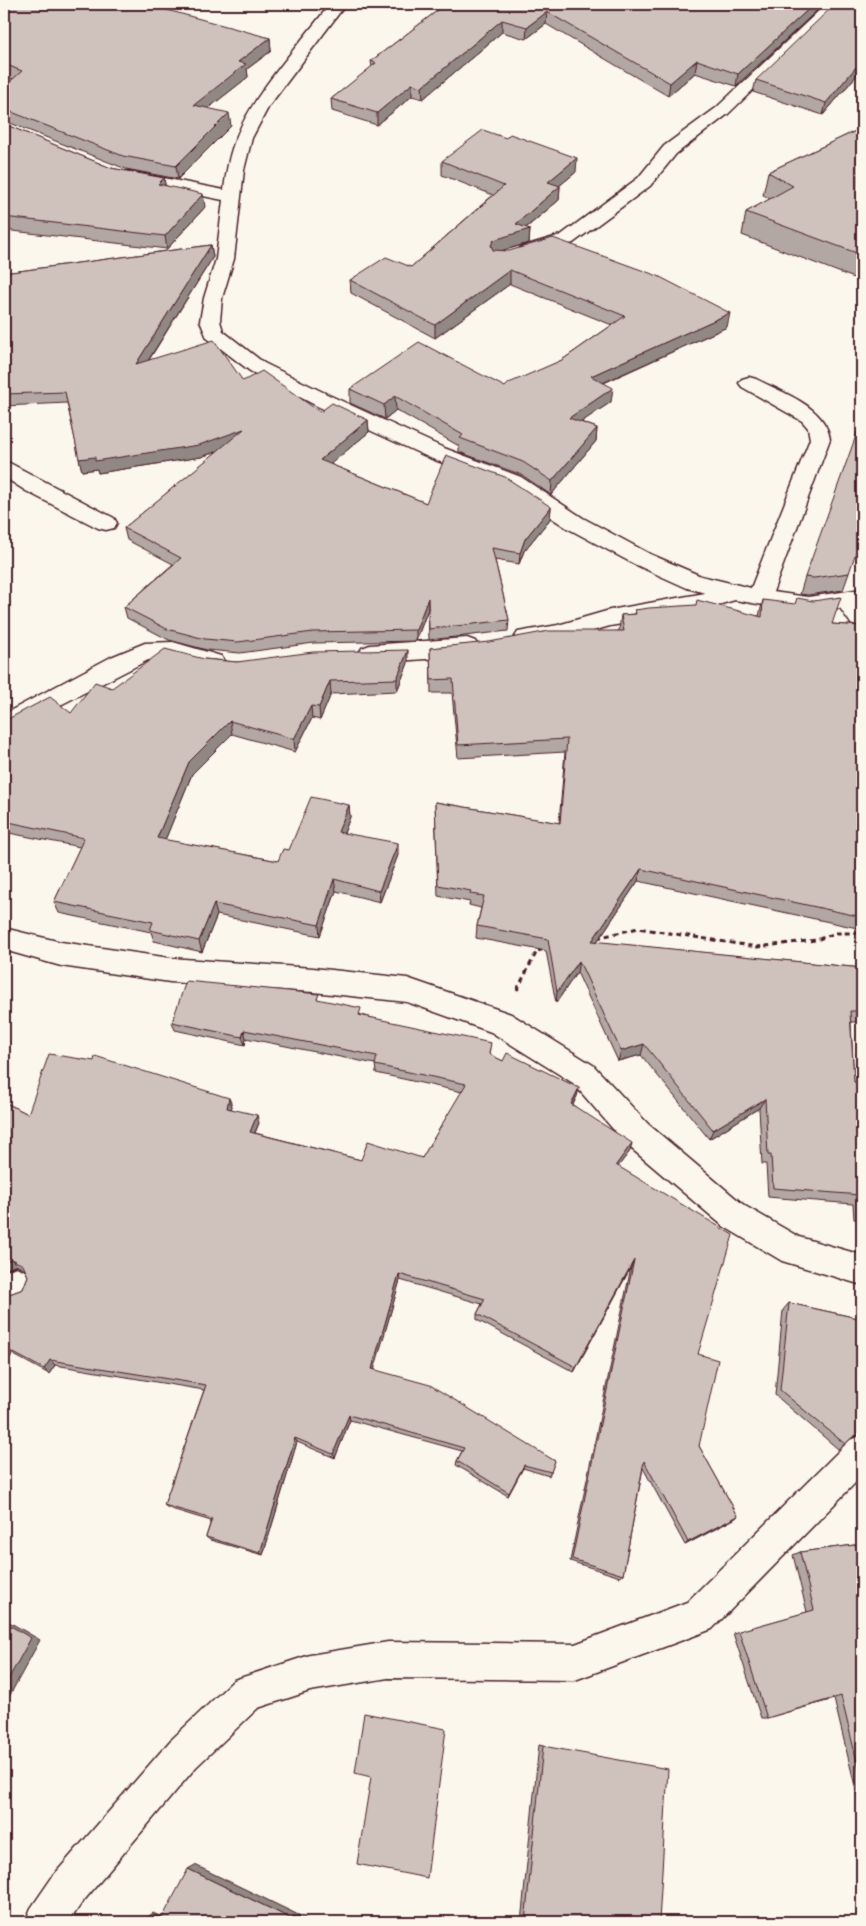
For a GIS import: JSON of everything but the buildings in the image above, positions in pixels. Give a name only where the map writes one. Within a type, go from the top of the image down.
[{"type":"street","points":[[338,4],[261,105],[244,138],[236,170],[225,259],[213,298],[210,321],[214,334],[257,367],[324,401],[437,453],[513,482],[575,522],[642,559],[694,582],[759,598],[808,605],[854,598],[862,622]]},
{"type":"street","points":[[511,256],[567,240],[644,182],[670,150],[722,111],[834,4]]},
{"type":"street","points":[[111,171],[232,197]]},
{"type":"street","points":[[749,383],[809,416],[818,427],[820,439],[759,598]]},
{"type":"street","points":[[4,467],[34,486],[106,523]]},
{"type":"street","points":[[352,654],[418,652],[497,643],[558,633],[610,618],[694,604],[732,592]]},
{"type":"street","points":[[4,725],[119,663],[145,652],[173,651],[207,662],[232,663]]},
{"type":"street","points":[[4,940],[61,954],[170,970],[313,980],[408,990],[501,1023],[583,1074],[637,1134],[734,1216],[793,1250],[862,1270]]},
{"type":"street","points":[[45,1922],[66,1890],[183,1754],[247,1693],[310,1673],[388,1660],[575,1662],[699,1616],[862,1452]]},
{"type":"path","points":[[591,939],[638,928],[757,947],[816,940],[836,933],[862,933]]},
{"type":"path","points":[[501,1023],[537,951],[546,949]]}]
